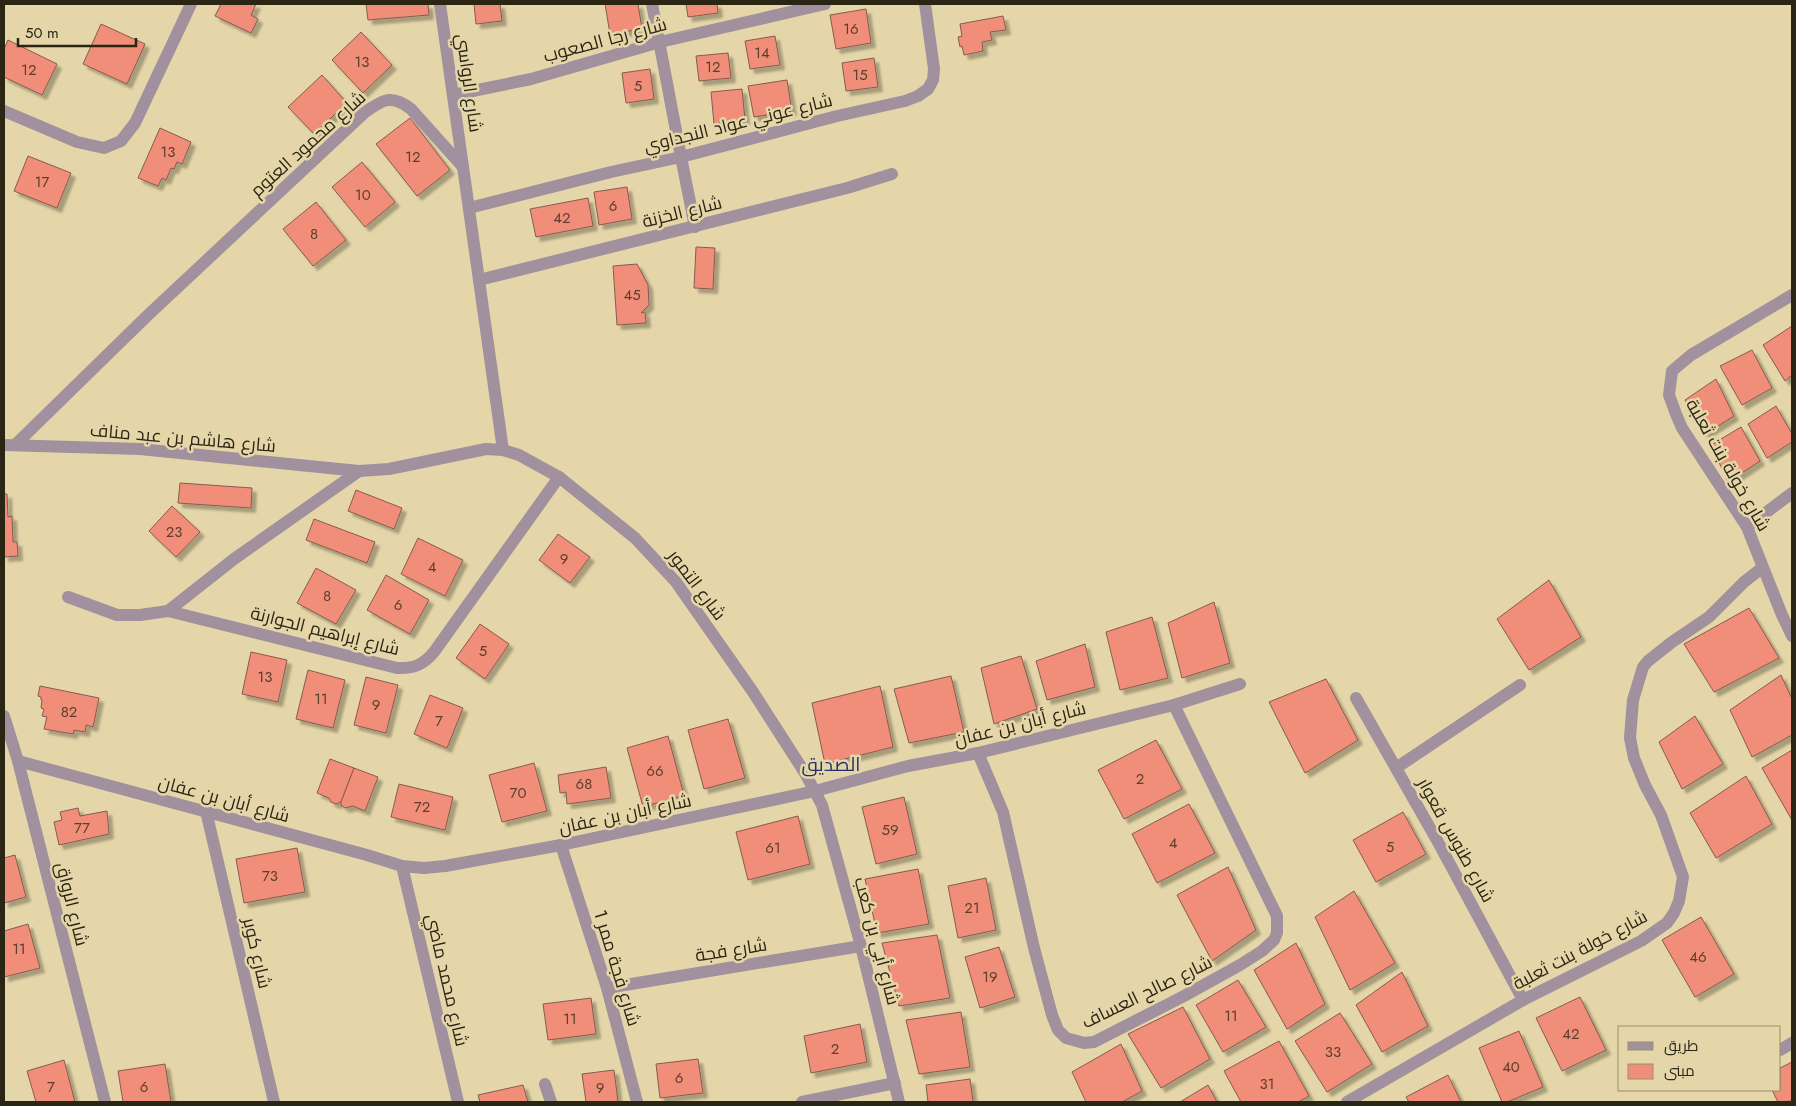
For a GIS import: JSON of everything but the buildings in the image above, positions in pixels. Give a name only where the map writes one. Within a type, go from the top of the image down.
[{"type":"street","points":[[4,111],[77,142],[104,148],[122,141],[135,122],[191,4]]},
{"type":"street","name":"شارع الرواسي","points":[[440,4],[464,167]]},
{"type":"street","points":[[652,4],[695,227]]},
{"type":"street","name":"شارع رجا الصعوب","points":[[453,95],[531,79],[660,42],[825,4]]},
{"type":"street","name":"شارع عوني عواد النجداوي","points":[[469,208],[611,172],[680,157],[918,96],[928,89],[933,80],[934,68],[925,4]]},
{"type":"street","name":"شارع محمود العتوم","points":[[9,445],[364,113],[376,104],[386,100],[401,102],[411,109],[464,167]]},
{"type":"street","points":[[360,471],[389,469],[486,448],[503,450],[464,167]]},
{"type":"street","name":"شارع الخزنة","points":[[479,280],[847,188],[892,174]]},
{"type":"street","name":"شارع خولة بنت ثعلبة","points":[[1792,295],[1691,355],[1672,371],[1669,395],[1682,428],[1747,527],[1762,568],[1792,636]]},
{"type":"street","name":"شارع هاشم بن عبد مناف","points":[[9,445],[140,449],[360,471]]},
{"type":"street","name":"شارع التمور","points":[[503,450],[519,455],[559,477],[635,538],[676,582],[753,692],[815,791]]},
{"type":"street","name":"شارع إبراهيم الجوارنة","points":[[168,611],[234,560],[360,471]]},
{"type":"street","name":"شارع إبراهيم الجوارنة","points":[[68,598],[117,615],[140,615],[168,611],[397,668],[417,666],[427,660],[434,652],[559,477]]},
{"type":"street","points":[[1747,527],[1792,493]]},
{"type":"street","name":"شارع خولة بنت ثعلبة","points":[[1347,1102],[1523,1000],[1641,941],[1667,923],[1674,913],[1679,900],[1683,877],[1661,815],[1645,785],[1634,758],[1630,738],[1633,700],[1643,667],[1648,661],[1672,642],[1709,618],[1744,582],[1762,568]]},
{"type":"street","name":"شارع أبان بن عفان","points":[[18,762],[402,866],[424,868],[561,846],[815,791],[908,766],[978,753],[1174,705],[1240,684]]},
{"type":"street","points":[[1396,768],[1520,685]]},
{"type":"street","name":"شارع طنوس قعوار","points":[[1356,698],[1438,842],[1523,1000]]},
{"type":"street","name":"شارع صالح العساف","points":[[978,753],[1003,812],[1052,1015],[1058,1030],[1066,1038],[1084,1043],[1094,1042],[1240,965],[1269,946],[1277,933],[1277,916],[1174,705]]},
{"type":"street","name":"شارع الرواق","points":[[4,716],[18,762],[105,1102]]},
{"type":"street","name":"شارع أبي بن كعب","points":[[815,791],[826,816],[861,946],[899,1102]]},
{"type":"street","name":"شارع كوبر","points":[[206,812],[274,1102]]},
{"type":"street","name":"شارع فجة ممر 1","points":[[561,846],[607,988],[637,1102]]},
{"type":"street","name":"شارع محمد ماضي","points":[[402,866],[458,1102]]},
{"type":"street","name":"شارع فجة","points":[[607,988],[861,946]]},
{"type":"street","points":[[1781,1049],[1792,1043]]},
{"type":"street","points":[[802,1102],[895,1083]]},
{"type":"street","points":[[546,1084],[551,1102]]},
{"type":"district","name":"الصديق","points":[[831,764]]}]
